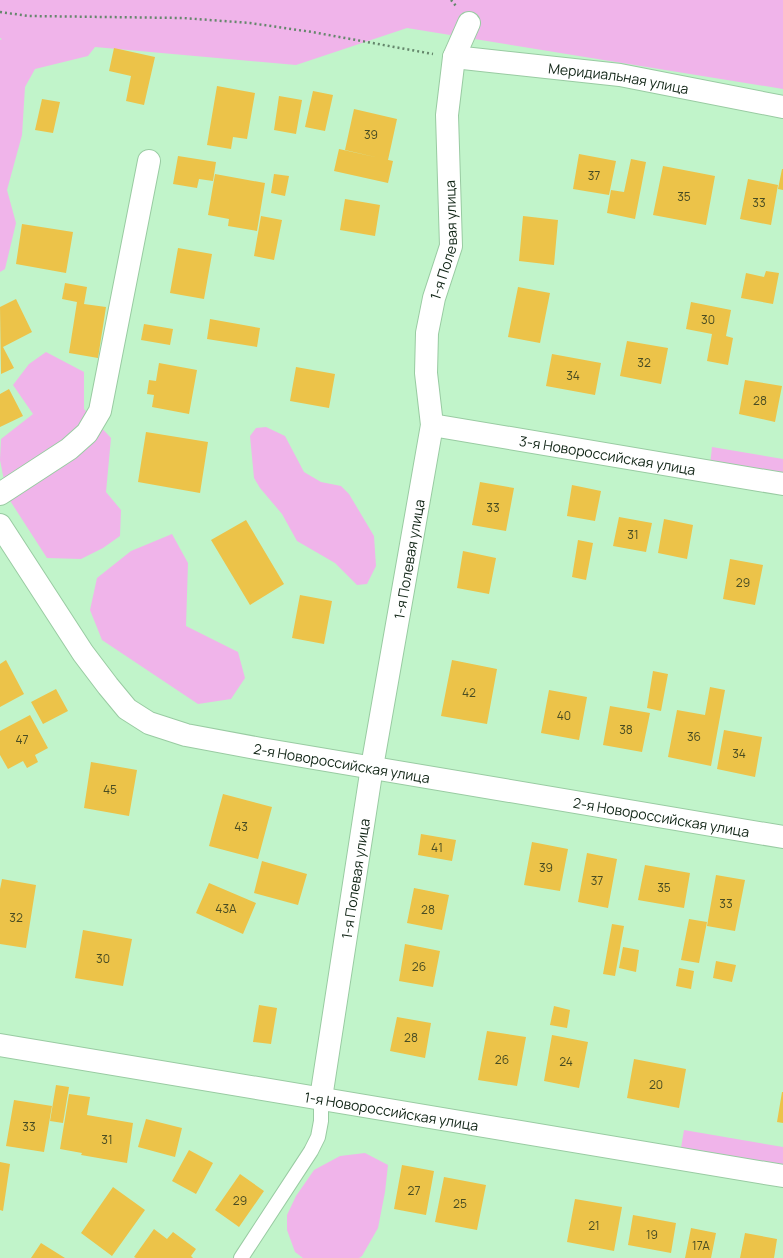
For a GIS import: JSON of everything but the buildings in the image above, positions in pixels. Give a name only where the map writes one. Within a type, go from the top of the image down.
[{"type":"street","name":"1-я Полевая улица","points":[[321,1098],[372,767],[432,425],[426,373],[427,333],[434,298],[451,246],[447,115],[454,57],[469,23]]},
{"type":"street","name":"Меридиальная улица","points":[[454,57],[620,75],[783,107]]},
{"type":"street","points":[[0,494],[69,450],[87,432],[100,412],[149,161]]},
{"type":"street","name":"3-я Новороссийская улица","points":[[432,425],[783,484]]},
{"type":"street","name":"2-я Новороссийская улица","points":[[0,525],[83,653],[127,709],[149,723],[186,735],[261,749],[783,837]]},
{"type":"street","name":"1-я Новороссийская улица","points":[[0,1045],[783,1176]]},
{"type":"lane","points":[[241,1258],[315,1144],[321,1121],[321,1098]]},
{"type":"path","points":[[0,12],[29,16],[183,18],[250,23],[312,32],[454,57]]},
{"type":"shaded area","points":[[0,0],[783,0],[783,89],[407,28],[296,65],[95,47],[88,56],[35,69],[25,87],[22,135],[7,190],[16,223],[5,269],[0,272],[0,40],[2,39],[0,38]]},
{"type":"shaded area","points":[[46,352],[84,372],[84,409],[111,438],[106,492],[121,510],[120,536],[103,548],[81,559],[47,558],[7,496],[0,460],[1,439],[33,414],[13,385],[29,364]]},
{"type":"shaded area","points":[[266,427],[285,436],[304,472],[321,482],[341,486],[349,494],[374,536],[376,566],[367,584],[357,585],[335,563],[297,541],[282,514],[260,488],[254,478],[250,436],[256,428]]},
{"type":"shaded area","points":[[712,447],[783,459],[783,477],[710,465]]},
{"type":"shaded area","points":[[172,534],[188,563],[186,626],[238,652],[245,678],[231,699],[198,704],[102,640],[90,610],[97,578],[131,551]]},
{"type":"shaded area","points":[[684,1130],[783,1147],[783,1165],[681,1148]]},
{"type":"shaded area","points":[[365,1153],[388,1165],[385,1192],[378,1228],[362,1256],[359,1258],[303,1258],[295,1252],[287,1230],[287,1215],[296,1196],[314,1170],[340,1156]]}]
